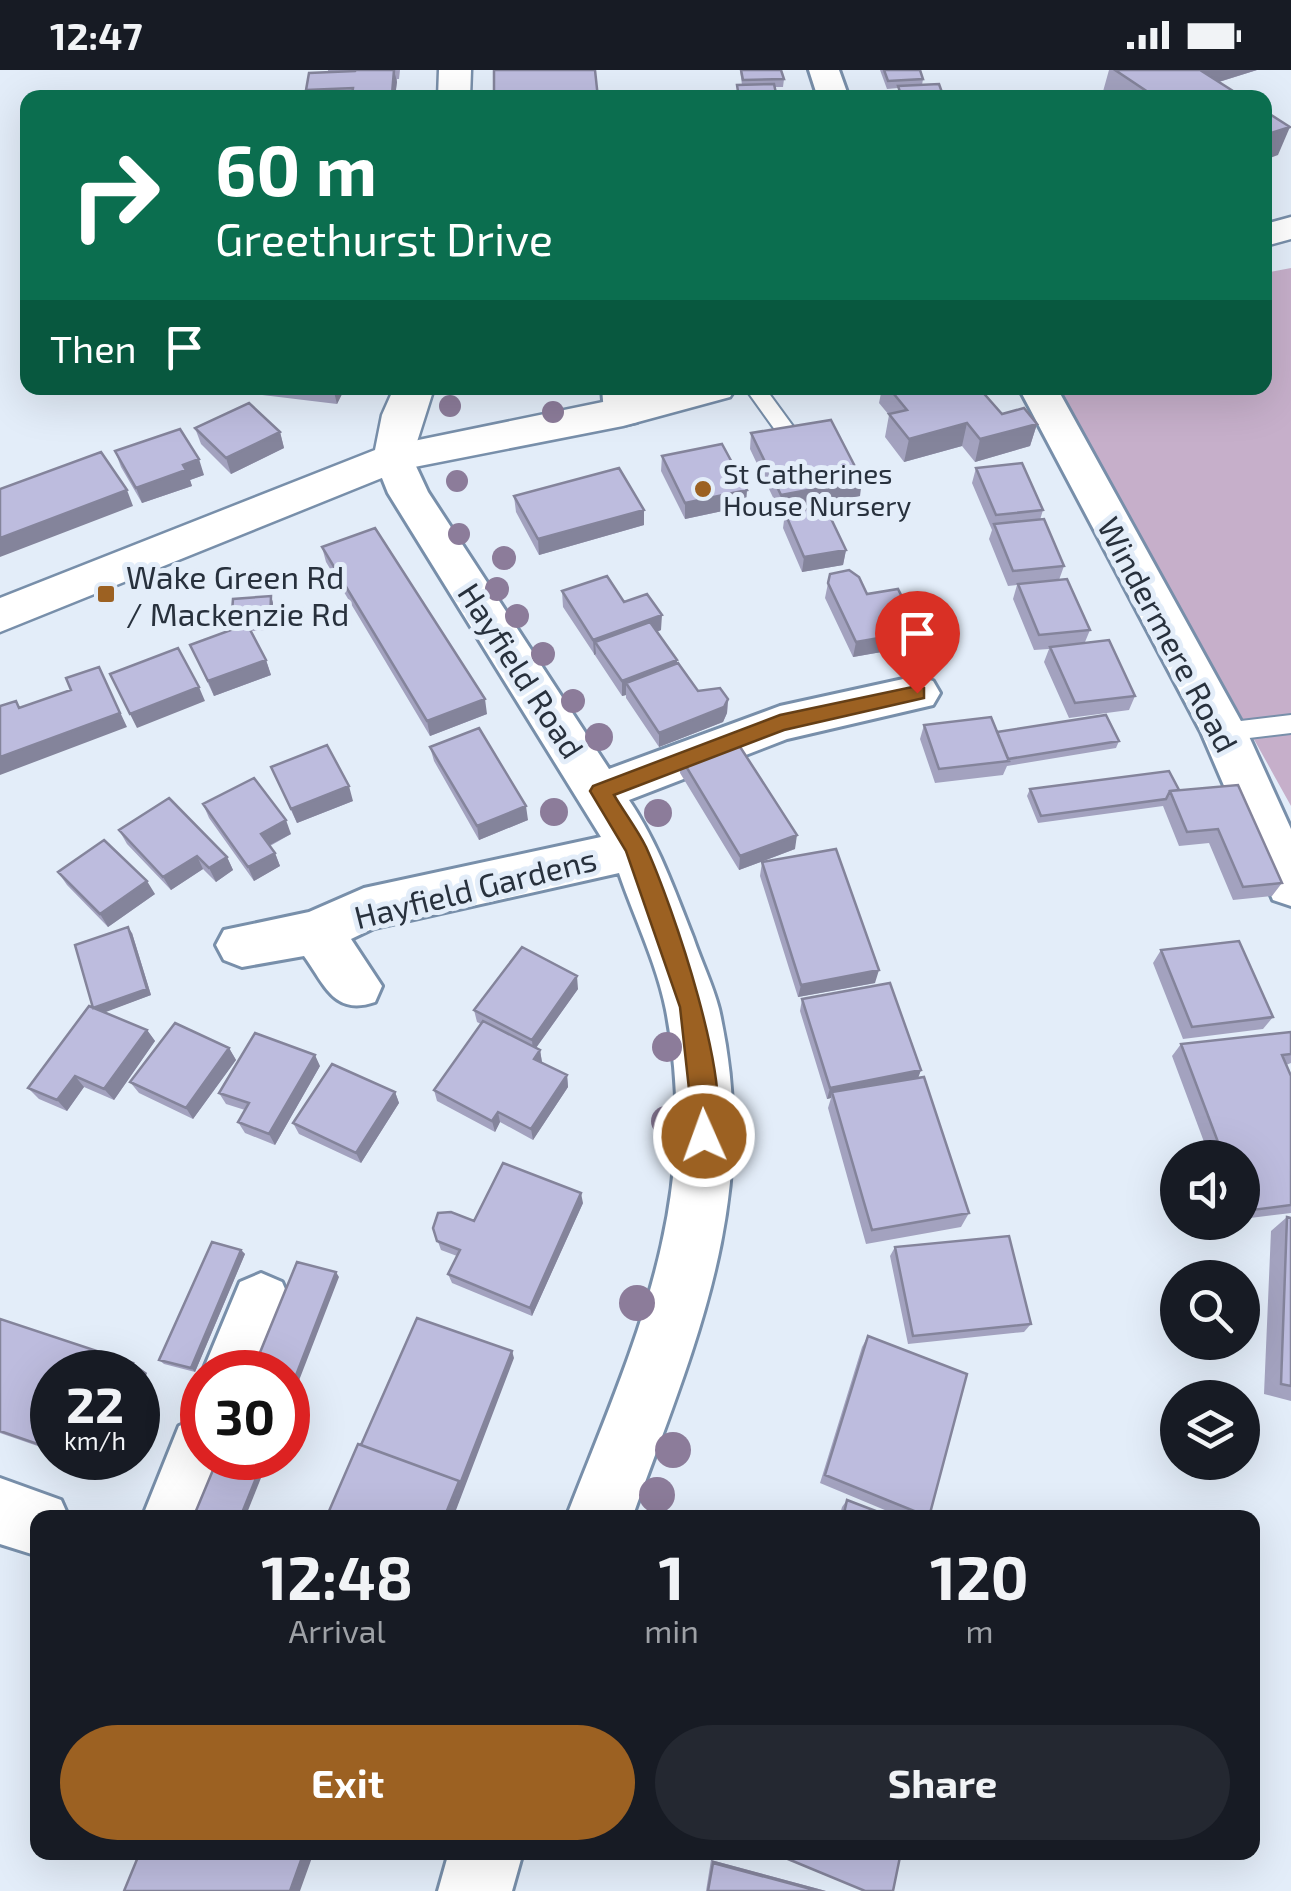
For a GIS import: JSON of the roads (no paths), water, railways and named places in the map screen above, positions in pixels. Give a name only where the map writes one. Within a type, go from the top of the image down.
[{"type":"main road","points":[[394,458],[402,415],[411,395]]},
{"type":"main road","points":[[0,616],[394,458],[622,400],[661,395]]},
{"type":"street","name":"Windermere Road","points":[[1042,395],[1224,732],[1291,886]]},
{"type":"street","name":"Hayfield Road","points":[[394,458],[408,493],[636,848],[692,1007],[705,1106],[702,1194],[679,1304],[601,1510]]},
{"type":"street","points":[[600,791],[780,723],[917,693]]},
{"type":"street","name":"Hayfield Gardens","points":[[242,945],[316,932],[364,909],[636,848]]},
{"type":"street","name":"Hayfield Gardens","points":[[316,932],[356,986]]},
{"type":"street","points":[[242,1350],[262,1303]]},
{"type":"street","points":[[178,1510],[190,1480]]},
{"type":"street","points":[[0,1511],[30,1520]]},
{"type":"street","points":[[475,1891],[484,1860]]},
{"type":"lane","points":[[760,395],[785,429]]},
{"type":"lane","points":[[1224,732],[1291,724]]},
{"type":"place","name":"St Catherines House Nursery","points":[[703,489]]},
{"type":"place","name":"Wake Green Rd / Mackenzie Rd","points":[[106,594]]}]
